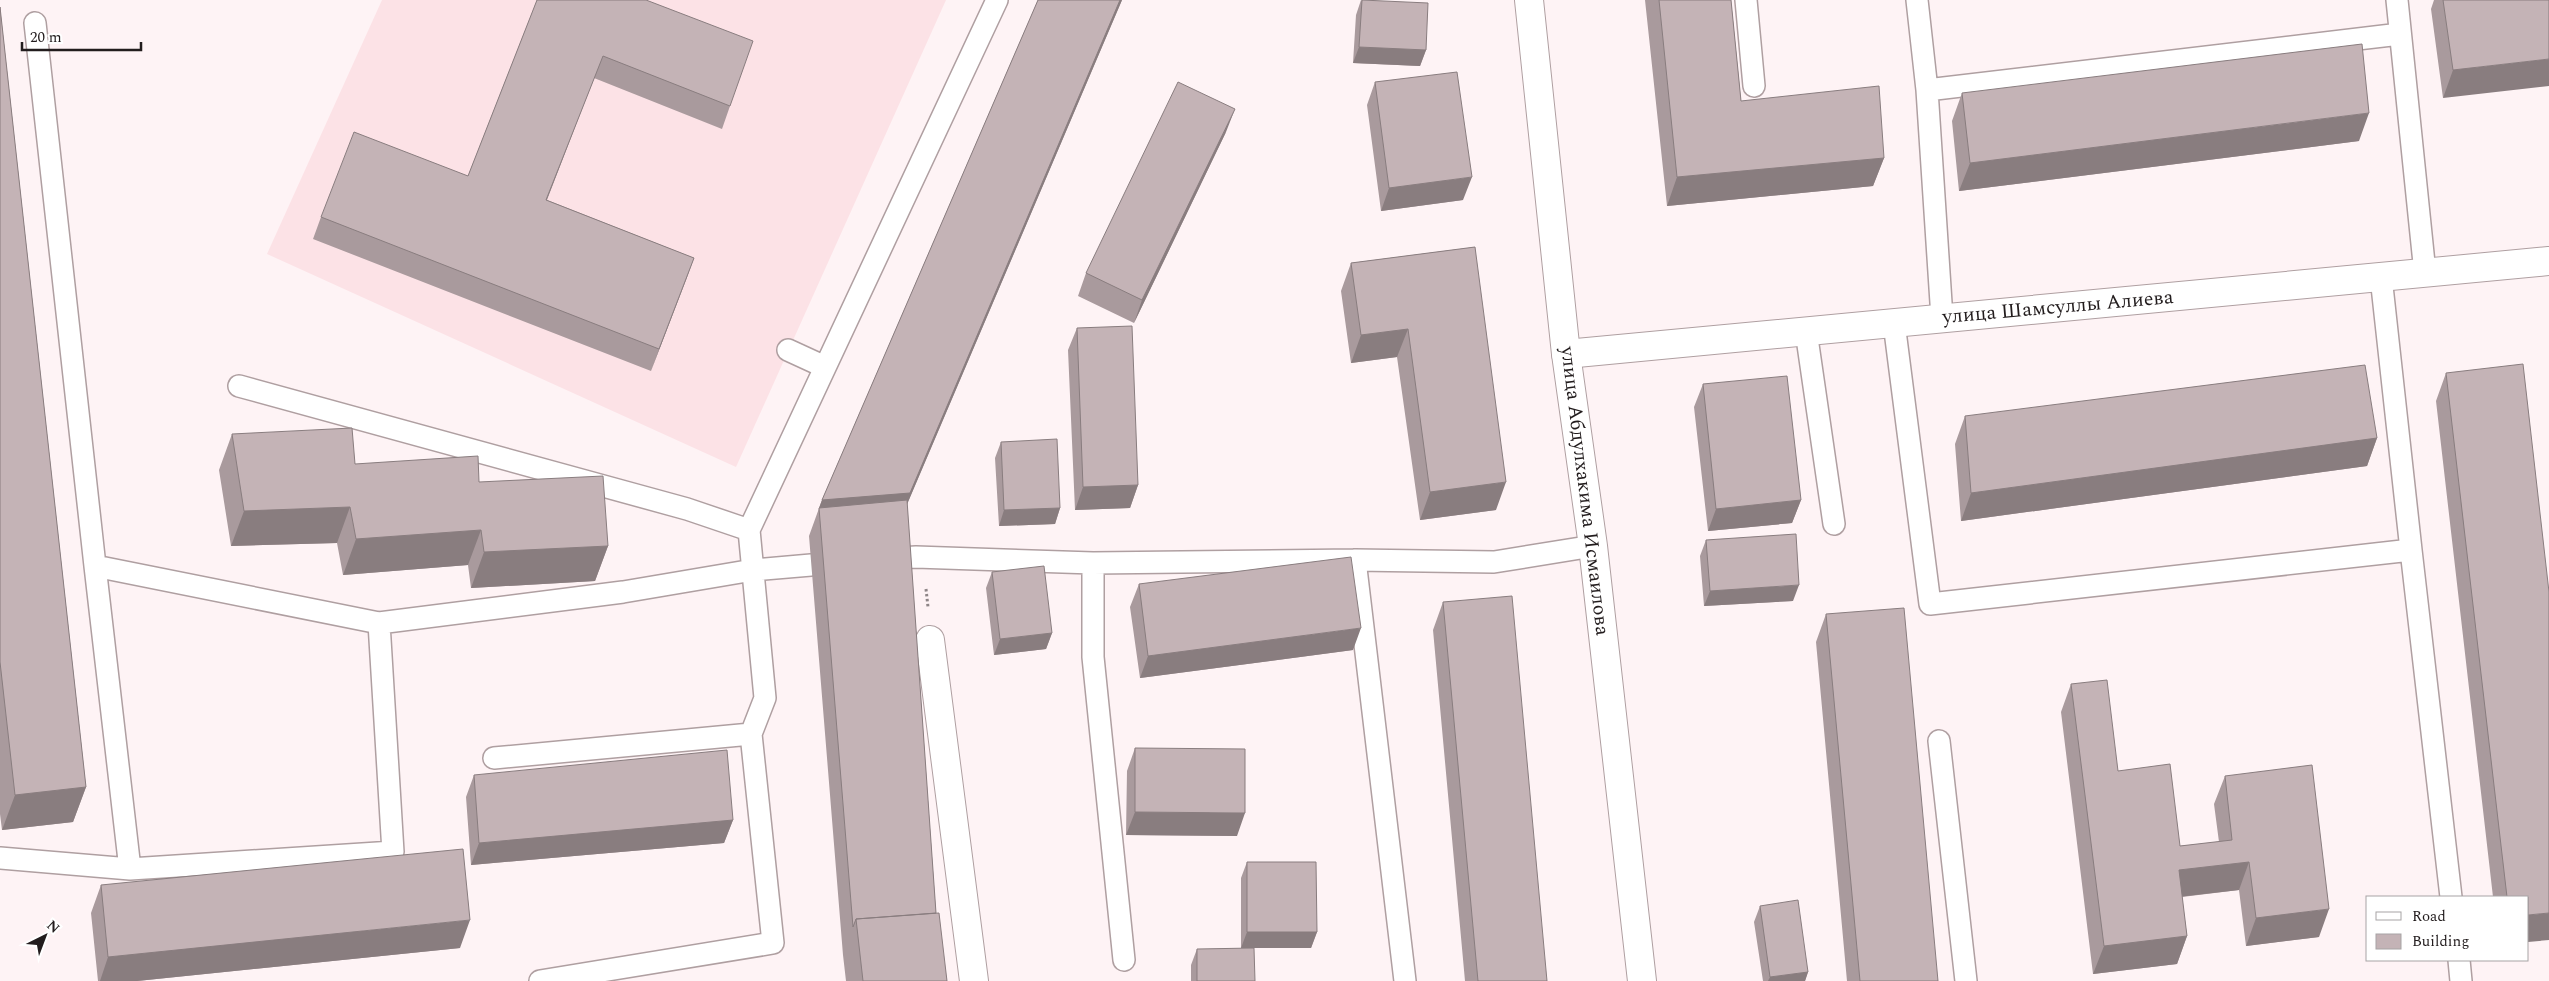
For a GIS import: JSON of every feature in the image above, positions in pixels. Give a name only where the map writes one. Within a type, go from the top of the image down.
[{"type":"street","name":"улица Абдулхакима Исмаилова","points":[[1529,0],[1566,354],[1593,546],[1642,981]]},
{"type":"street","name":"улица Шамсуллы Алиева","points":[[1566,354],[2549,261]]},
{"type":"street","points":[[930,640],[974,981]]},
{"type":"lane","points":[[540,981],[774,943],[751,734],[765,698],[749,530],[997,0]]},
{"type":"lane","points":[[1746,0],[1754,86]]},
{"type":"lane","points":[[1917,0],[1927,90],[1942,318]]},
{"type":"lane","points":[[2397,0],[2425,273]]},
{"type":"lane","points":[[36,23],[130,869]]},
{"type":"lane","points":[[1927,90],[2400,34]]},
{"type":"lane","points":[[2380,277],[2451,896]]},
{"type":"lane","points":[[1894,323],[1930,604],[2411,550]]},
{"type":"lane","points":[[1806,331],[1834,524]]},
{"type":"lane","points":[[788,350],[825,366]]},
{"type":"lane","points":[[238,386],[687,509],[749,530]]},
{"type":"lane","points":[[899,558],[924,557],[1093,563],[1355,560],[1494,562],[1593,546]]},
{"type":"lane","points":[[1355,560],[1404,981]]},
{"type":"lane","points":[[1093,563],[1093,657],[1124,960]]},
{"type":"lane","points":[[95,566],[379,623],[623,592],[753,570],[811,565]]},
{"type":"lane","points":[[0,858],[130,869],[393,852],[379,623]]},
{"type":"lane","points":[[494,758],[751,734]]},
{"type":"lane","points":[[1939,741],[1966,981]]},
{"type":"lane","points":[[2459,961],[2461,981]]},
{"type":"path","points":[[924,557],[930,640]]},
{"type":"shaded area","points":[[382,0],[946,0],[736,467],[267,254]]},
{"type":"building","points":[[537,0],[646,0],[753,41],[730,106],[603,56],[546,200],[694,258],[659,349],[321,217],[354,132],[468,176]]},
{"type":"building","points":[[1038,0],[1120,0],[910,493],[822,500]]},
{"type":"building","points":[[1362,0],[1428,3],[1426,50],[1359,47]]},
{"type":"building","points":[[1659,0],[1731,0],[1741,101],[1879,86],[1884,158],[1677,177]]},
{"type":"building","points":[[2443,0],[2549,0],[2549,59],[2453,70]]},
{"type":"building","points":[[0,7],[86,787],[15,795],[0,662]]},
{"type":"building","points":[[2362,44],[2369,113],[1970,163],[1962,93]]},
{"type":"building","points":[[1457,72],[1472,177],[1389,188],[1375,82]]},
{"type":"building","points":[[1178,82],[1235,109],[1142,300],[1086,273]]},
{"type":"building","points":[[1475,247],[1506,482],[1430,492],[1408,329],[1361,335],[1351,263]]},
{"type":"building","points":[[1132,326],[1138,485],[1083,487],[1077,328]]},
{"type":"building","points":[[2523,364],[2549,592],[2549,913],[2529,915],[2529,896],[2507,896],[2446,373]]},
{"type":"building","points":[[2365,365],[2377,438],[1971,493],[1965,416]]},
{"type":"building","points":[[1787,376],[1801,500],[1716,509],[1703,384]]},
{"type":"building","points":[[352,428],[355,464],[478,456],[479,482],[603,476],[608,546],[484,552],[481,530],[356,539],[350,507],[244,511],[232,434]]},
{"type":"building","points":[[1057,439],[1060,508],[1004,510],[1001,442]]},
{"type":"building","points":[[907,500],[936,913],[856,919],[853,927],[819,508]]},
{"type":"building","points":[[1796,534],[1799,585],[1710,591],[1706,540]]},
{"type":"building","points":[[1351,557],[1361,628],[1148,656],[1139,584]]},
{"type":"building","points":[[1044,566],[1052,633],[1000,639],[992,572]]},
{"type":"building","points":[[1512,596],[1547,981],[1478,981],[1443,602]]},
{"type":"building","points":[[1904,608],[1938,981],[1860,981],[1826,614]]},
{"type":"building","points":[[2107,680],[2118,771],[2170,764],[2180,846],[2232,840],[2225,776],[2312,765],[2329,909],[2256,918],[2249,862],[2179,870],[2187,936],[2104,946],[2071,684]]},
{"type":"building","points":[[1135,748],[1245,749],[1245,813],[1135,812]]},
{"type":"building","points":[[727,750],[733,820],[479,843],[474,775]]},
{"type":"building","points":[[463,849],[470,920],[108,957],[101,885]]},
{"type":"building","points":[[1247,862],[1316,862],[1317,932],[1247,932]]},
{"type":"building","points":[[1798,900],[1808,972],[1770,977],[1760,906]]},
{"type":"building","points":[[939,913],[947,981],[863,981],[856,919]]},
{"type":"building","points":[[1254,948],[1255,981],[1197,981],[1197,949]]}]
